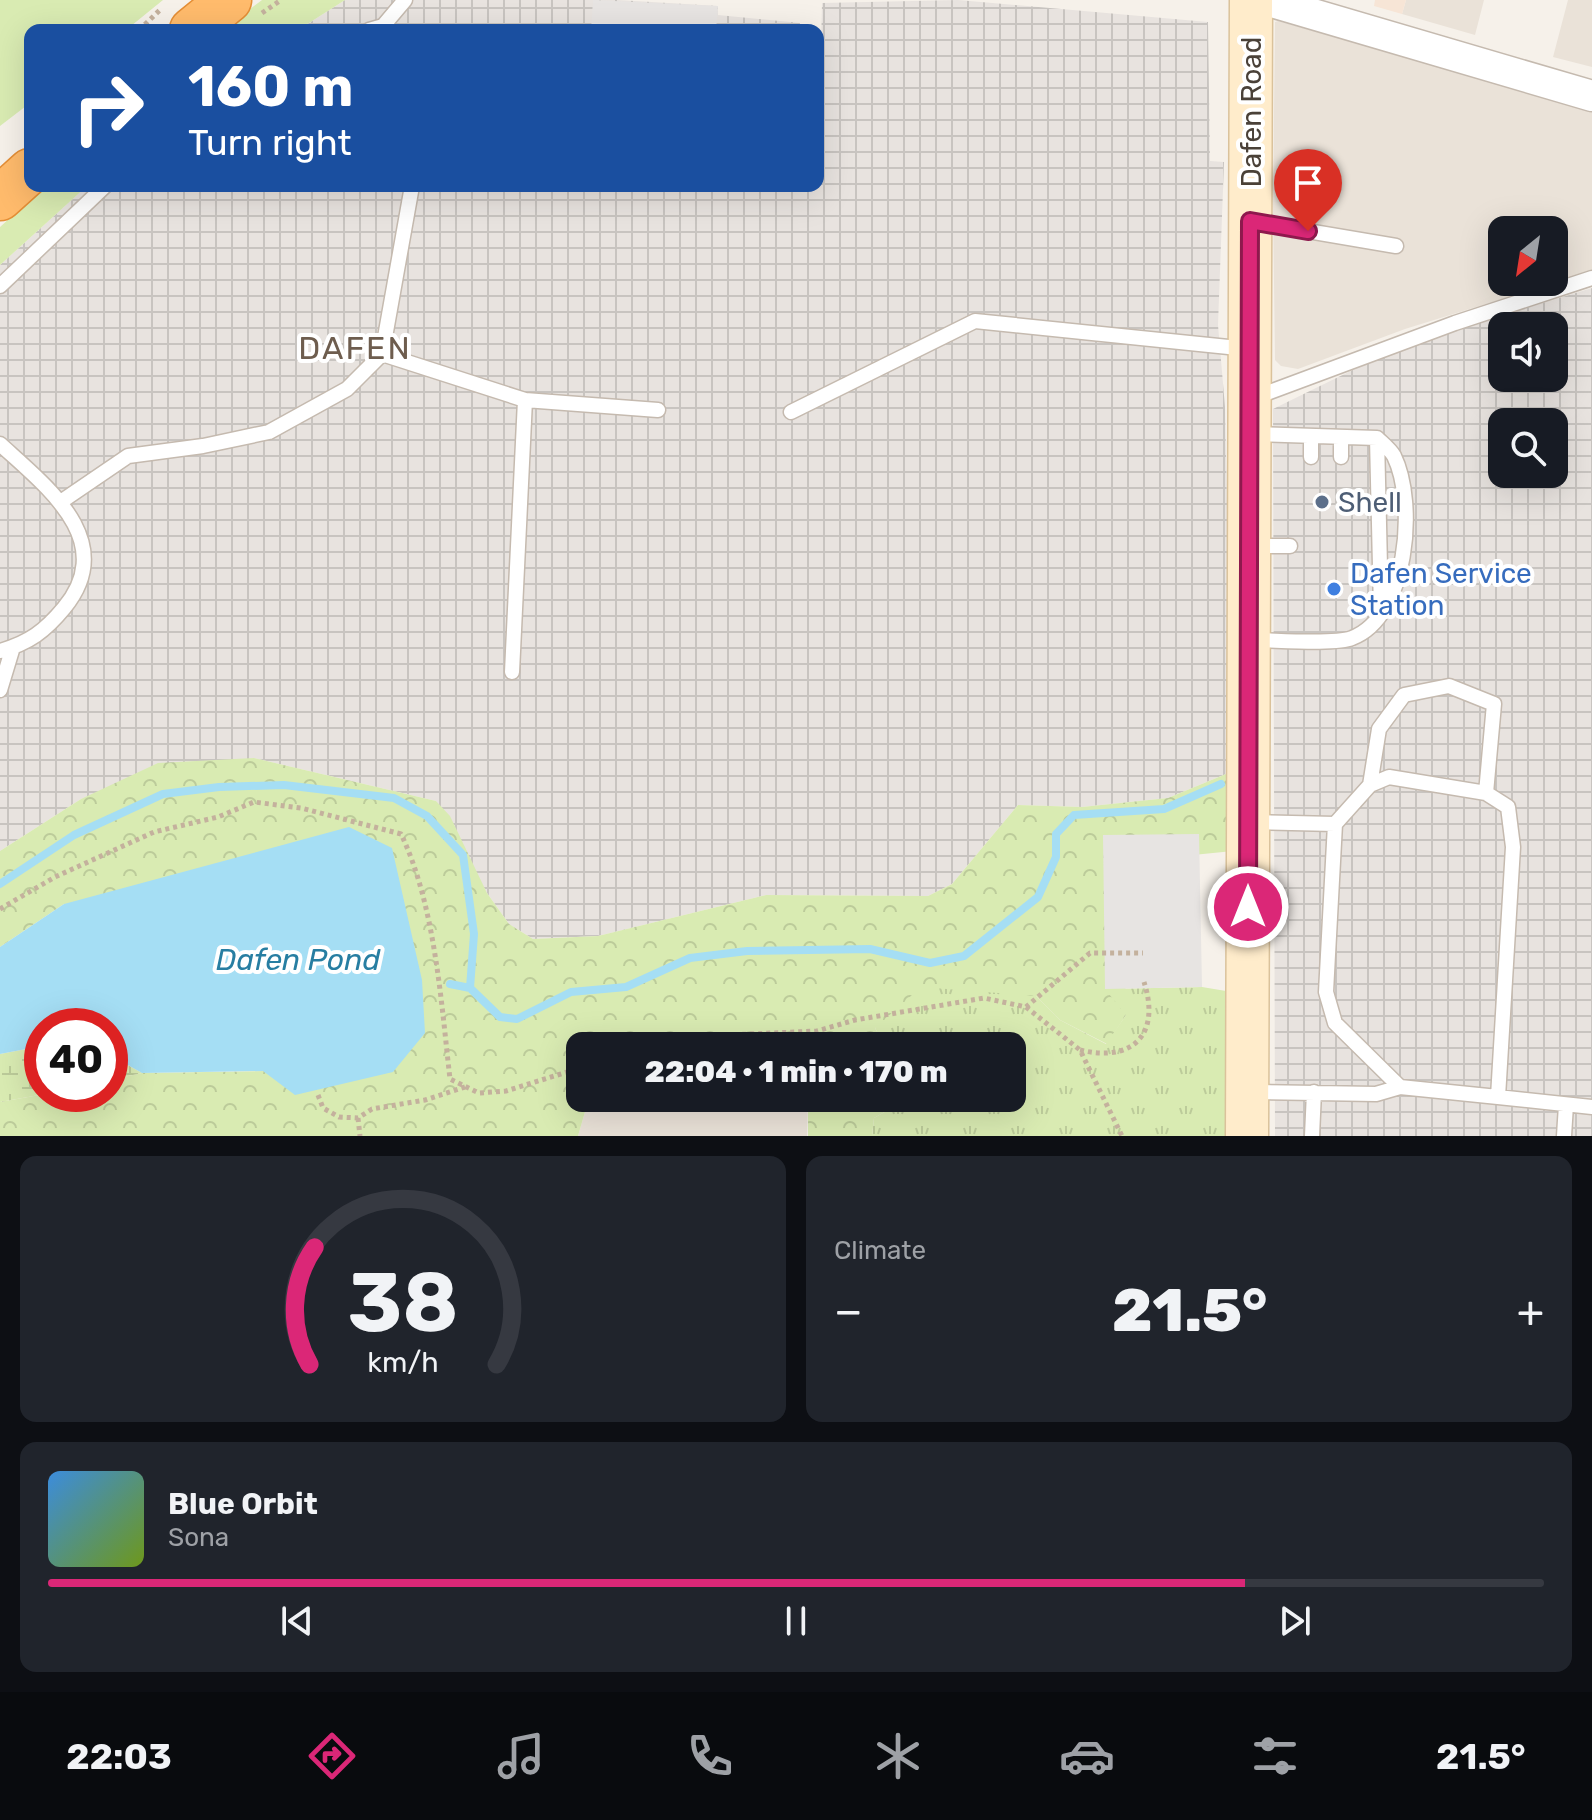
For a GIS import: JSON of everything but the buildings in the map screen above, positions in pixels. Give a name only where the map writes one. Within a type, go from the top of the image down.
[{"type":"highway","points":[[178,19],[229,0]]},
{"type":"highway","points":[[0,198],[24,176]]},
{"type":"street","name":"Dafen Road","points":[[1247,1136],[1251,0]]},
{"type":"street","points":[[1265,0],[1592,96]]},
{"type":"lane","points":[[383,24],[405,0]]},
{"type":"lane","points":[[0,286],[99,192]]},
{"type":"lane","points":[[62,501],[128,456],[203,446],[269,432],[347,389],[382,354],[411,192]]},
{"type":"lane","points":[[1250,221],[1396,246]]},
{"type":"lane","points":[[1249,392],[1267,393],[1455,323],[1592,278]]},
{"type":"lane","points":[[791,412],[975,321],[1250,349]]},
{"type":"lane","points":[[382,354],[525,400],[658,410]]},
{"type":"lane","points":[[512,672],[525,400]]},
{"type":"lane","points":[[1249,434],[1377,438],[1393,453],[1404,487],[1405,557],[1381,614],[1369,628],[1350,640],[1249,640]]},
{"type":"lane","points":[[1311,436],[1311,457]]},
{"type":"lane","points":[[1341,437],[1341,457]]},
{"type":"lane","points":[[1377,438],[1381,614]]},
{"type":"lane","points":[[0,444],[62,501],[86,549],[79,590],[43,634],[6,649],[0,690]]},
{"type":"lane","points":[[1249,546],[1290,546]]},
{"type":"lane","points":[[1370,785],[1379,729],[1404,695],[1449,686],[1494,704],[1486,793]]},
{"type":"lane","points":[[1400,1087],[1335,1023],[1326,992],[1335,824],[1370,785],[1389,777],[1486,793],[1508,807],[1513,847],[1498,1097]]},
{"type":"lane","points":[[1248,822],[1335,824]]},
{"type":"lane","points":[[1247,1092],[1376,1094],[1400,1087],[1592,1107]]},
{"type":"lane","points":[[1312,1136],[1314,1092]]},
{"type":"lane","points":[[1564,1136],[1566,1105]]},
{"type":"path","points":[[0,909],[55,877],[154,832],[218,817],[254,802],[301,808],[401,834],[413,858],[437,971],[450,1079],[479,1093],[506,1091],[566,1072]]},
{"type":"path","points":[[1026,1007],[1057,977],[1090,953],[1143,953]]},
{"type":"path","points":[[795,1032],[817,1031],[885,1014],[984,998],[1026,1007],[1080,1050],[1105,1056],[1127,1049],[1146,1032],[1151,1004],[1144,982]]},
{"type":"path","points":[[1080,1050],[1122,1136]]},
{"type":"path","points":[[318,1095],[323,1108],[339,1117],[358,1118],[372,1109],[466,1087]]},
{"type":"path","points":[[358,1118],[360,1136]]},
{"type":"shaded area","points":[[345,0],[618,0],[718,6],[718,15],[800,23],[800,24],[307,24]]},
{"type":"shaded area","points":[[593,0],[718,6],[716,24],[591,24]]},
{"type":"shaded area","points":[[958,0],[1208,22],[1210,161],[1224,162],[1218,325],[1225,407],[1228,549],[1226,774],[1168,798],[1082,807],[1018,805],[952,884],[928,896],[766,895],[598,936],[533,939],[509,924],[487,893],[436,801],[254,758],[81,799],[0,851],[0,265],[80,192],[824,192],[822,3]]},
{"type":"shaded area","points":[[1375,0],[1406,0],[1402,14],[1374,6]]},
{"type":"shaded area","points":[[1406,0],[1484,0],[1475,35],[1402,14]]},
{"type":"shaded area","points":[[1568,0],[1592,0],[1592,67],[1553,57]]},
{"type":"shaded area","points":[[1278,21],[1592,110],[1592,271],[1568,278],[1568,216],[1488,216],[1488,296],[1511,296],[1405,329],[1298,369],[1281,366],[1275,360],[1275,22]]},
{"type":"shaded area","points":[[1592,288],[1592,1136],[1275,1136],[1273,409],[1365,364],[1488,320],[1488,392],[1568,392],[1568,312],[1514,312]]},
{"type":"shaded area","points":[[1199,834],[1202,987],[1105,989],[1103,835]]},
{"type":"shaded area","points":[[585,1112],[808,1112],[807,1136],[578,1136]]},
{"type":"green space","points":[[0,0],[163,0],[133,24],[24,24],[24,108],[0,126]]},
{"type":"green space","points":[[262,0],[345,0],[307,24],[230,24]]},
{"type":"green space","points":[[38,192],[80,192],[0,265],[0,227]]},
{"type":"green space","points":[[254,758],[436,801],[450,816],[487,893],[509,924],[533,939],[598,936],[766,895],[928,896],[952,884],[1018,805],[1082,807],[1168,798],[1226,774],[1233,851],[1123,862],[1126,1015],[1107,1044],[1060,1020],[1036,996],[875,1028],[877,1032],[566,1032],[566,1112],[585,1112],[578,1136],[0,1136],[0,1102],[24,1098],[24,1112],[128,1112],[128,1076],[142,1073],[264,1071],[64,904],[0,947],[0,851],[81,799],[158,763]]},
{"type":"green space","points":[[921,987],[1036,996],[1060,1020],[1106,1044],[1126,1015],[1105,989],[1202,987],[1226,991],[1225,1136],[872,1136],[874,1118],[885,1112],[1026,1112],[1026,1032],[877,1032],[875,1028]]},
{"type":"green space","points":[[24,1049],[24,1098],[0,1102],[0,1054]]},
{"type":"green space","points":[[128,1065],[142,1073],[128,1076]]},
{"type":"green space","points":[[808,1112],[885,1112],[874,1118],[872,1136],[808,1136]]},
{"type":"water","name":"Dafen Pond","points":[[349,827],[392,848],[422,980],[425,1033],[393,1072],[295,1095],[263,1071],[142,1073],[128,1065],[128,1008],[24,1008],[24,1049],[0,1054],[0,947],[64,904]]},
{"type":"waterway","points":[[470,988],[500,1017],[517,1019],[571,992],[626,987],[690,958],[747,951],[870,949],[930,963],[964,956],[1038,897],[1056,857],[1056,834],[1074,815],[1164,809],[1221,784]]},
{"type":"waterway","points":[[0,884],[74,835],[163,794],[219,787],[284,785],[394,798],[427,816],[463,855],[474,934],[470,988]]},
{"type":"waterway","points":[[450,984],[470,988]]},
{"type":"place","name":"Shell","points":[[1322,502]]},
{"type":"place","name":"Dafen Service Station","points":[[1334,589]]},
{"type":"district","name":"DAFEN","points":[[355,348]]},
{"type":"route","points":[[1248,907],[1250,221],[1308,231]]}]
